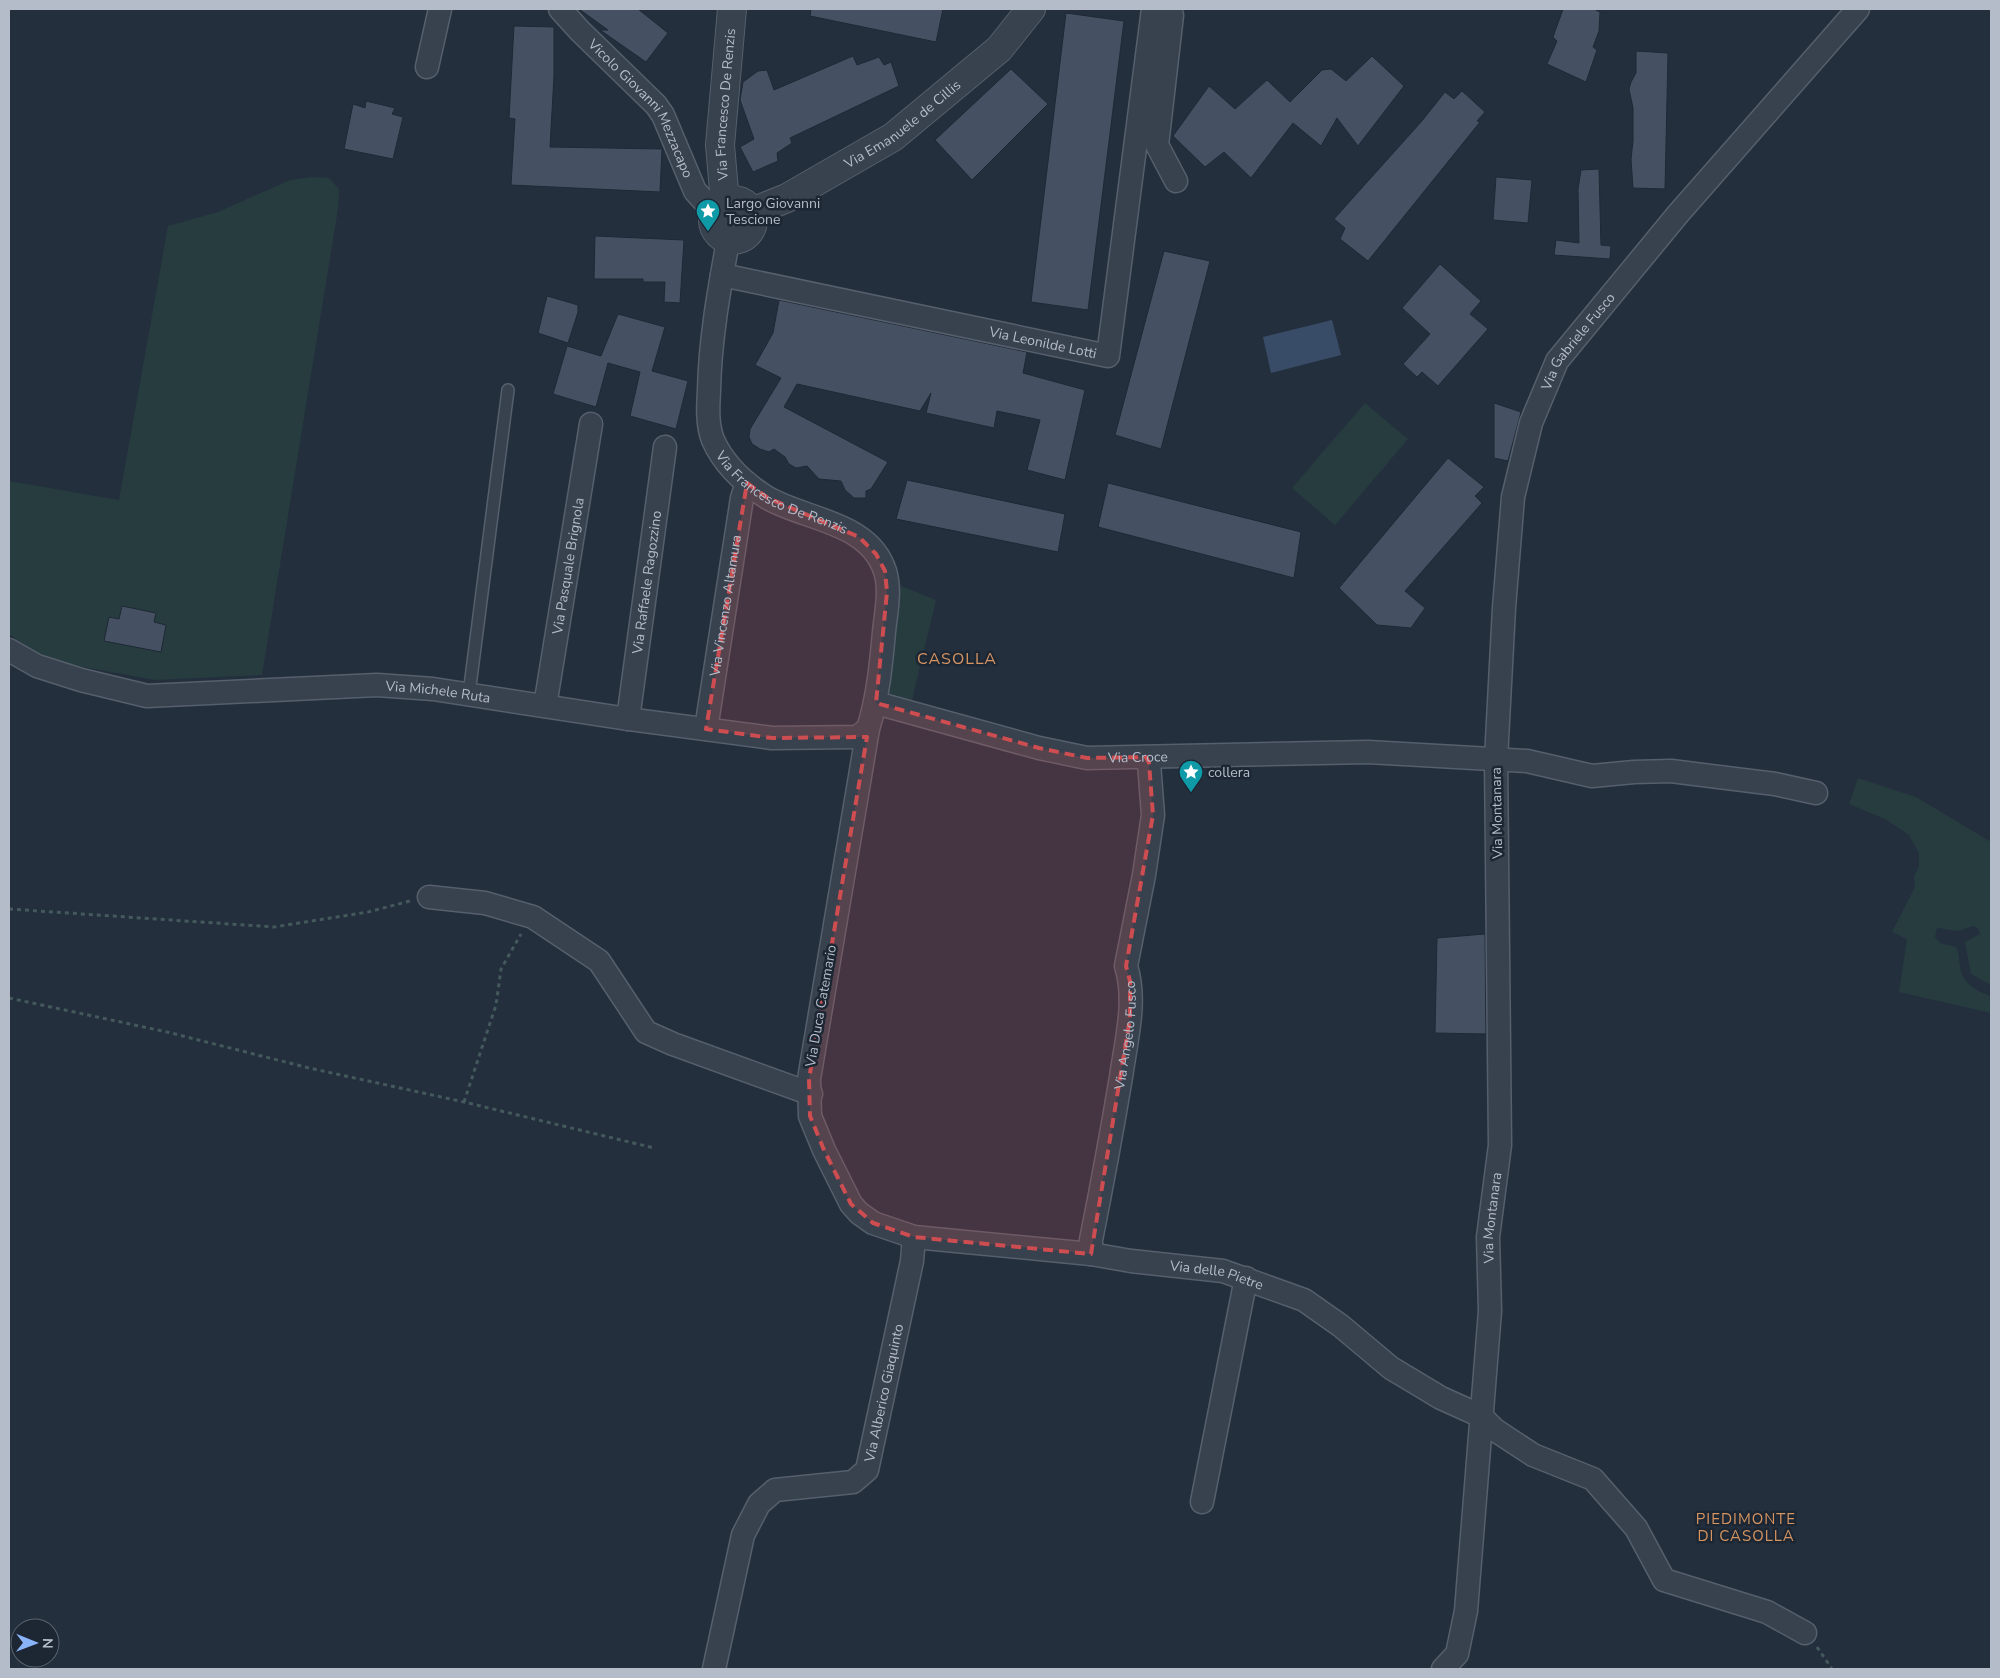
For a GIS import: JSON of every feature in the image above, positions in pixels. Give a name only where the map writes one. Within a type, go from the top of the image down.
[{"type":"street","points":[[427,67],[440,9]]},
{"type":"street","name":"Vicolo Giovanni Mezzacapo","points":[[560,9],[656,105],[663,115],[696,191],[720,207]]},
{"type":"street","name":"Via Francesco De Renzis","points":[[720,207],[720,145],[732,9]]},
{"type":"street","name":"Via Emanuele de Cillis","points":[[752,212],[787,198],[892,137],[999,49],[1031,9]]},
{"type":"street","name":"Via Leonilde Lotti","points":[[722,275],[1108,356],[1153,9]]},
{"type":"street","points":[[1159,9],[1172,15],[1157,145],[1176,181]]},
{"type":"street","name":"Via Gabriele Fusco","points":[[1496,759],[1504,608],[1513,497],[1530,422],[1557,361],[1678,214],[1858,9]]},
{"type":"street","points":[[731,200],[743,203],[752,212],[754,218],[751,231],[741,239],[728,240],[718,234],[714,228],[713,222],[720,207],[731,200]]},
{"type":"street","name":"Via Francesco De Renzis","points":[[728,240],[710,352],[708,412],[713,439],[734,473],[768,498],[836,525],[859,537],[876,554],[885,571],[887,592],[876,704],[868,729]]},
{"type":"street","name":"Via Pasquale Brignola","points":[[545,706],[591,424]]},
{"type":"street","name":"Via Raffaele Ragozzino","points":[[628,718],[665,447]]},
{"type":"street","name":"Via Vincenzo Altamura","points":[[706,729],[742,498],[747,483]]},
{"type":"street","name":"Via Michele Ruta","points":[[9,650],[37,666],[81,680],[147,696],[377,685],[433,688],[772,738],[857,737],[868,729]]},
{"type":"street","name":"Via Croce","points":[[876,704],[1039,748],[1087,758],[1368,752],[1528,761],[1592,776],[1671,771],[1775,784],[1816,793]]},
{"type":"street","name":"Via Duca Catemario","points":[[868,729],[809,1079],[811,1094],[810,1116],[824,1150],[851,1204],[873,1223],[914,1236]]},
{"type":"street","name":"Via Angelo Fusco","points":[[1091,1254],[1130,1018],[1130,981],[1126,966],[1144,875],[1153,814],[1149,763],[1146,757]]},
{"type":"street","name":"Via Montanara","points":[[1455,1664],[1466,1611],[1490,1311],[1488,1237],[1500,1145],[1496,759]]},
{"type":"street","points":[[429,897],[485,903],[533,917],[600,961],[646,1032],[793,1089],[811,1094]]},
{"type":"street","name":"Via delle Pietre","points":[[914,1236],[1091,1254],[1131,1261],[1222,1271],[1304,1300],[1341,1326],[1391,1368],[1441,1398],[1481,1416],[1495,1430],[1533,1455],[1593,1479],[1636,1528],[1664,1580],[1767,1612],[1805,1633]]},
{"type":"street","name":"Via Alberico Giaquinto","points":[[714,1669],[743,1534],[759,1504],[775,1490],[853,1482],[867,1470],[912,1261],[914,1236]]},
{"type":"street","points":[[1202,1502],[1246,1278]]},
{"type":"lane","points":[[469,694],[508,390]]},
{"type":"path","points":[[9,909],[274,926],[368,912],[429,897]]},
{"type":"path","points":[[464,1102],[496,1004],[501,969],[533,917]]},
{"type":"path","points":[[9,998],[168,1032],[308,1068],[464,1102],[654,1148]]},
{"type":"path","points":[[1805,1633],[1819,1649],[1832,1669]]},
{"type":"highlighted area","points":[[747,483],[768,498],[859,537],[876,554],[885,571],[887,592],[876,703],[1039,748],[1087,758],[1146,757],[1149,763],[1153,815],[1126,966],[1130,981],[1130,1018],[1091,1254],[914,1237],[873,1223],[851,1204],[824,1150],[810,1116],[809,1079],[867,737],[772,738],[706,729]]},
{"type":"green space","points":[[312,177],[329,178],[339,189],[338,209],[262,675],[155,680],[67,664],[34,651],[9,634],[9,481],[119,500],[168,226],[218,212],[290,180]]},
{"type":"green space","points":[[1365,403],[1408,439],[1335,525],[1292,488]]},
{"type":"green space","points":[[896,584],[936,600],[912,700],[886,695]]},
{"type":"green space","points":[[1858,778],[1916,797],[1991,842],[1991,985],[1971,974],[1965,942],[1980,934],[1978,928],[1973,926],[1958,931],[1937,928],[1935,937],[1940,943],[1956,947],[1961,973],[1964,978],[1971,986],[1991,996],[1991,1013],[1899,992],[1907,939],[1892,932],[1915,887],[1914,877],[1919,866],[1919,853],[1909,835],[1887,820],[1849,804]]},
{"type":"water","points":[[1332,320],[1341,355],[1271,373],[1263,337]]},
{"type":"building","points":[[579,9],[638,9],[668,33],[646,62],[600,30],[608,30]]},
{"type":"building","points":[[811,9],[943,9],[936,42],[810,16]]},
{"type":"building","points":[[1563,9],[1594,9],[1600,12],[1599,31],[1593,47],[1597,50],[1586,82],[1547,64],[1557,41],[1553,37]]},
{"type":"building","points":[[1066,13],[1124,21],[1088,310],[1031,302]]},
{"type":"building","points":[[514,26],[554,27],[554,76],[550,147],[662,149],[660,192],[511,185],[515,119],[509,118]]},
{"type":"building","points":[[1636,51],[1668,53],[1665,189],[1633,188],[1631,159],[1633,108],[1629,89],[1636,73]]},
{"type":"building","points":[[853,56],[857,65],[879,57],[884,65],[891,62],[899,86],[790,138],[792,143],[777,153],[778,161],[753,172],[740,147],[754,139],[740,100],[743,82],[758,71],[767,70],[774,90]]},
{"type":"building","points":[[1372,56],[1404,86],[1358,146],[1337,118],[1321,146],[1293,123],[1251,178],[1224,152],[1205,167],[1173,136],[1209,86],[1235,109],[1267,80],[1290,102],[1322,70],[1331,69],[1346,81]]},
{"type":"building","points":[[1011,69],[1048,104],[972,180],[935,140]]},
{"type":"building","points":[[1462,91],[1485,112],[1477,121],[1480,122],[1368,261],[1340,239],[1345,228],[1334,219],[1421,122],[1445,92],[1454,99]]},
{"type":"building","points":[[366,101],[395,108],[392,114],[403,117],[393,159],[344,149],[353,104],[365,108]]},
{"type":"building","points":[[1599,169],[1601,245],[1611,246],[1610,259],[1554,255],[1556,240],[1579,243],[1578,189],[1581,170]]},
{"type":"building","points":[[1496,177],[1532,180],[1528,223],[1493,220]]},
{"type":"building","points":[[595,236],[684,240],[680,303],[664,302],[665,282],[643,282],[643,279],[594,279]]},
{"type":"building","points":[[1164,251],[1210,261],[1161,449],[1115,435]]},
{"type":"building","points":[[1440,264],[1481,301],[1470,314],[1488,329],[1438,386],[1422,372],[1417,377],[1403,364],[1430,334],[1402,308]]},
{"type":"building","points":[[547,296],[578,305],[578,312],[568,343],[538,333]]},
{"type":"building","points":[[779,300],[1027,352],[1023,373],[1085,390],[1065,480],[1027,470],[1040,420],[997,411],[994,428],[926,413],[931,393],[920,411],[797,384],[784,407],[888,462],[871,489],[866,491],[866,498],[854,498],[845,490],[841,481],[819,479],[807,466],[796,468],[789,464],[785,457],[774,449],[769,452],[752,444],[749,437],[750,429],[781,378],[755,365],[773,333]]},
{"type":"building","points":[[618,314],[665,327],[652,371],[688,381],[676,429],[630,416],[640,372],[608,363],[596,407],[553,394],[567,346],[601,356]]},
{"type":"building","points":[[1494,403],[1521,412],[1508,461],[1494,458]]},
{"type":"building","points":[[1448,458],[1484,487],[1475,496],[1482,503],[1405,591],[1425,608],[1411,628],[1377,625],[1339,588]]},
{"type":"building","points":[[907,480],[1065,514],[1058,552],[896,519]]},
{"type":"building","points":[[1108,483],[1301,532],[1294,578],[1098,527]]},
{"type":"building","points":[[122,606],[156,613],[154,622],[166,625],[161,652],[104,641],[109,617],[119,619]]},
{"type":"building","points":[[1485,934],[1486,1034],[1435,1033],[1437,938]]},
{"type":"place","name":"Largo Giovanni Tescione","points":[[708,232]]},
{"type":"place","name":"collera","points":[[1191,793]]},
{"type":"district","name":"CASOLLA","points":[[957,659]]},
{"type":"district","name":"PIEDIMONTE DI CASOLLA","points":[[1746,1528]]}]
